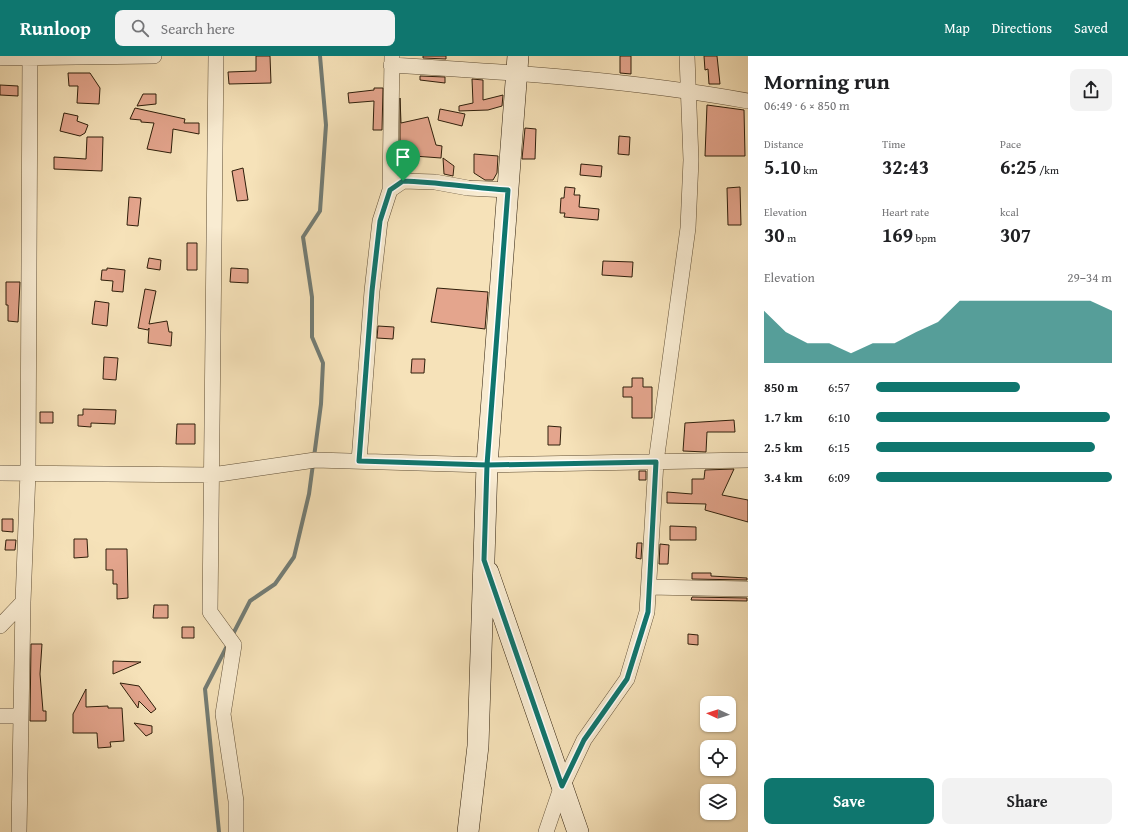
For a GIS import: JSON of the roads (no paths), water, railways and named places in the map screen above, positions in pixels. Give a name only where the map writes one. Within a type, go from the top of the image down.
[{"type":"street","points":[[0,58],[154,56]]},
{"type":"street","points":[[216,56],[210,612],[234,645],[223,714],[236,801],[236,832]]},
{"type":"street","points":[[546,832],[562,786],[584,740],[627,679],[648,612],[656,462],[688,228],[691,160],[687,56]]},
{"type":"street","points":[[19,832],[28,472],[30,57]]},
{"type":"street","points":[[359,461],[372,291],[380,221],[390,190],[391,60],[518,65],[689,90],[748,101]]},
{"type":"street","points":[[468,832],[478,746],[487,465],[518,65]]},
{"type":"street","points":[[390,190],[403,181],[435,182],[468,188],[508,190]]},
{"type":"street","points":[[0,473],[28,472],[212,475],[315,460],[487,465],[748,460]]},
{"type":"street","points":[[484,560],[578,832]]},
{"type":"street","points":[[649,587],[748,589]]},
{"type":"street","points":[[0,626],[24,602]]},
{"type":"street","points":[[0,716],[21,716]]},
{"type":"waterway","points":[[314,457],[321,404],[323,363],[312,337],[312,297],[303,237],[320,211],[326,125],[320,56]]},
{"type":"waterway","points":[[232,636],[250,601],[275,584],[294,557],[309,494],[313,464]]},
{"type":"waterway","points":[[219,832],[205,689],[228,644]]}]
